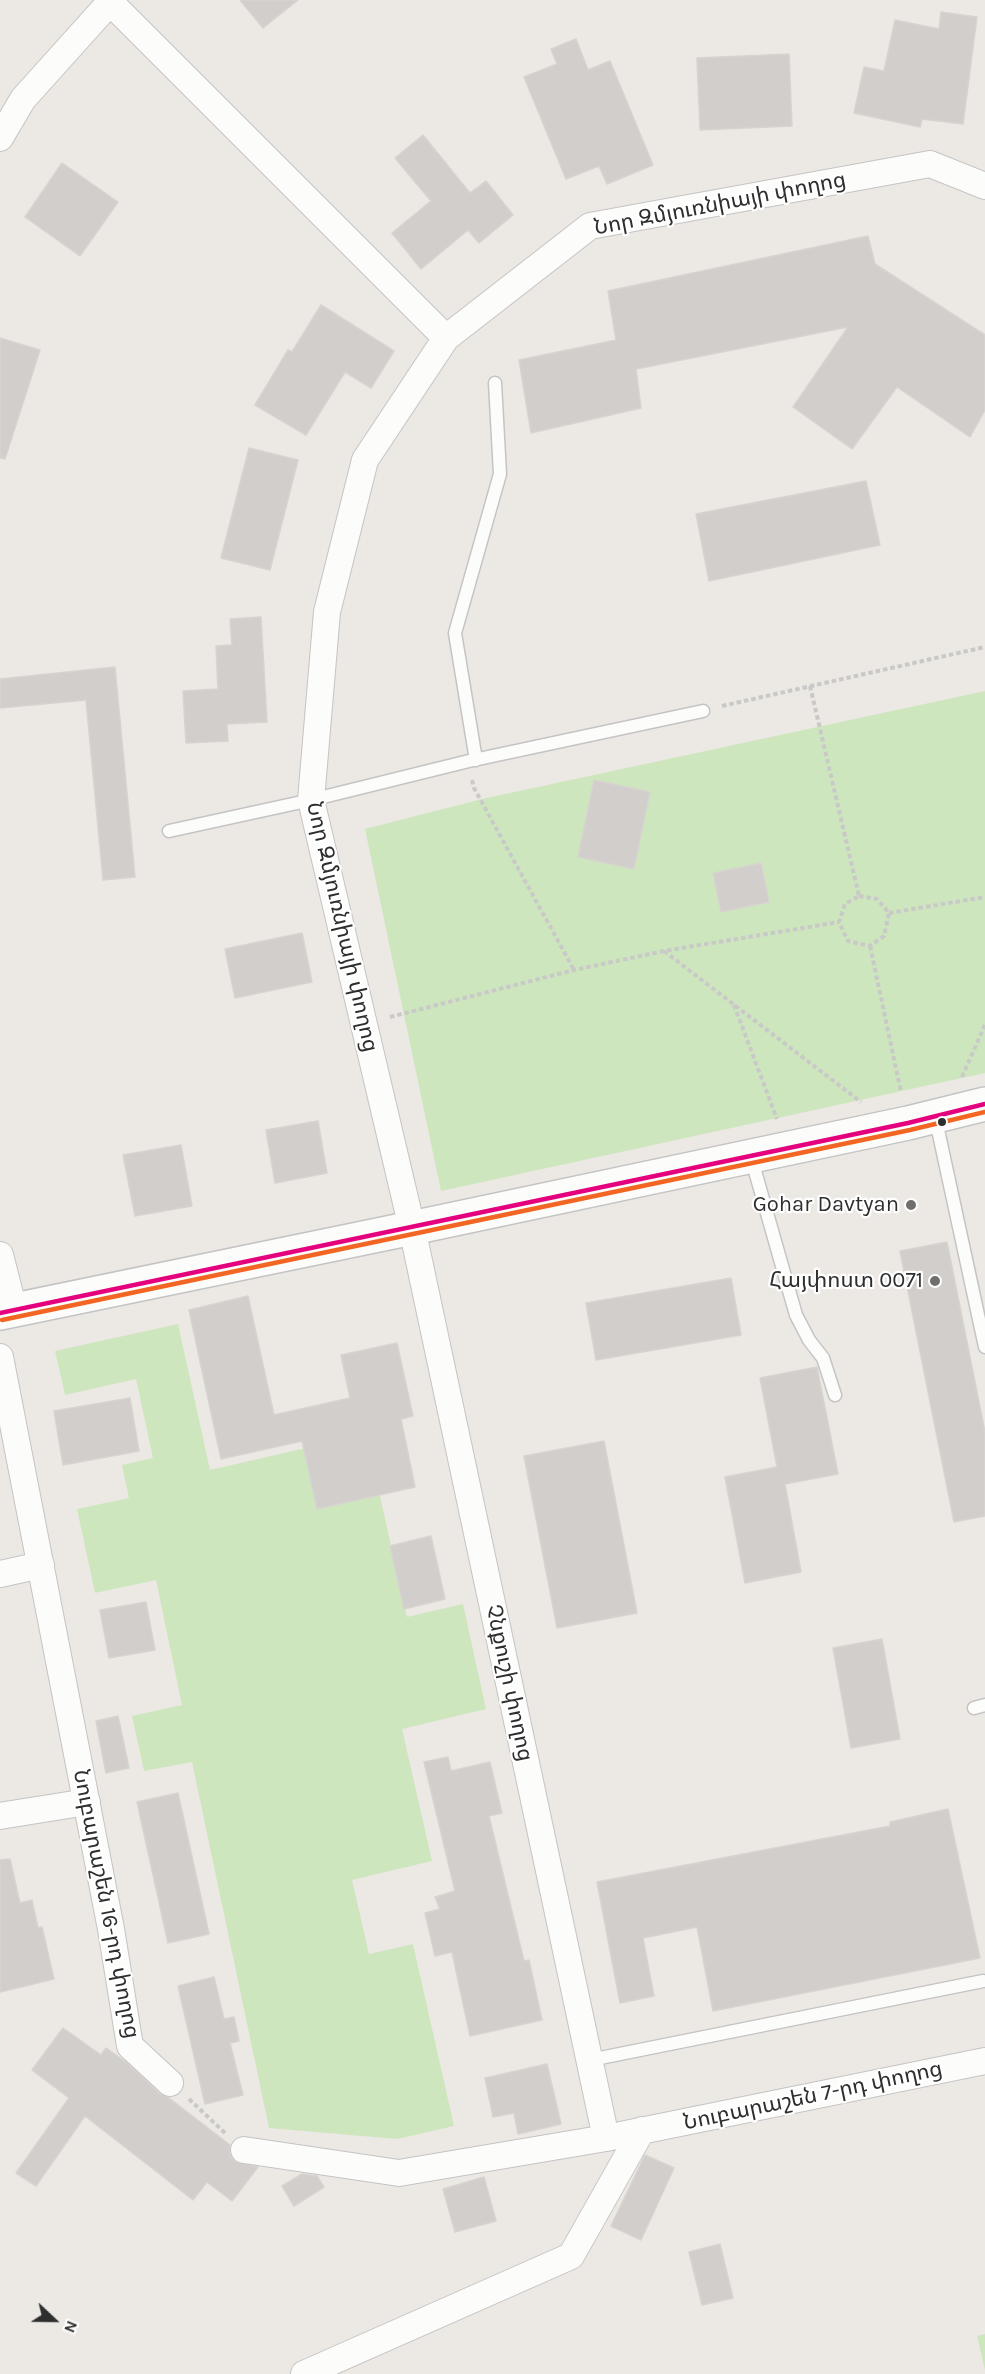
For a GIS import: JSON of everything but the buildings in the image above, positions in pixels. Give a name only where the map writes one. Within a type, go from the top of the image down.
[{"type":"main road","points":[[7,1311],[412,1228],[985,1104]]},
{"type":"street","points":[[0,138],[23,99],[110,1],[446,338]]},
{"type":"street","name":"Նոր Զմյուռնիայի փողոց","points":[[412,1228],[311,800],[327,612],[365,460],[446,338],[590,226],[930,164],[985,186]]},
{"type":"street","name":"Չնքուշի փողոց","points":[[412,1228],[606,2138]]},
{"type":"street","points":[[0,1255],[7,1311]]},
{"type":"street","name":"Նուբարաշեն 16-րդ փողոց","points":[[0,1356],[111,1929],[130,2046],[170,2083]]},
{"type":"street","points":[[0,1574],[41,1565]]},
{"type":"street","points":[[0,1816],[87,1802]]},
{"type":"street","name":"Նուբարաշեն 7-րդ փողոց","points":[[642,2130],[985,2061]]},
{"type":"street","points":[[244,2150],[399,2173],[642,2130]]},
{"type":"street","points":[[304,2374],[571,2256],[642,2130]]},
{"type":"lane","points":[[472,761],[455,633],[500,474],[495,382]]},
{"type":"lane","points":[[169,831],[472,761],[703,711]]},
{"type":"lane","points":[[921,1119],[985,1347]]},
{"type":"lane","points":[[750,1156],[796,1315],[809,1340],[823,1358],[835,1395]]},
{"type":"lane","points":[[590,2060],[983,1981]]},
{"type":"path","points":[[703,711],[985,647]]},
{"type":"path","points":[[810,686],[859,896]]},
{"type":"path","points":[[472,761],[474,788],[574,970]]},
{"type":"path","points":[[870,946],[848,940],[839,922],[845,904],[859,896],[877,899],[889,913]]},
{"type":"path","points":[[889,913],[985,897]]},
{"type":"path","points":[[870,946],[884,936],[889,913]]},
{"type":"path","points":[[364,1024],[574,970],[664,951],[839,922]]},
{"type":"path","points":[[870,946],[921,1119]]},
{"type":"path","points":[[664,951],[870,1109]]},
{"type":"path","points":[[734,1005],[780,1128]]},
{"type":"path","points":[[961,1079],[985,1025]]},
{"type":"path","points":[[170,2083],[244,2150]]},
{"type":"green space","points":[[985,691],[985,1073],[441,1191],[365,829],[482,799]]},
{"type":"green space","points":[[178,1324],[210,1470],[306,1448],[379,1492],[407,1617],[463,1604],[486,1709],[402,1729],[432,1861],[352,1880],[369,1954],[413,1944],[454,2126],[397,2139],[269,2128],[192,1762],[144,1771],[132,1716],[182,1705],[156,1580],[95,1593],[77,1509],[129,1498],[122,1465],[153,1458],[136,1379],[65,1395],[55,1351]]},
{"type":"green space","points":[[985,2334],[985,2370],[977,2336]]},
{"type":"transit line","points":[[0,1313],[908,1123],[985,1104]]},
{"type":"transit line","points":[[2,1320],[910,1130],[985,1112]]},
{"type":"place","name":"Gohar Davtyan","points":[[911,1205]]},
{"type":"place","name":"Հայփոստ 0071","points":[[935,1281]]}]
